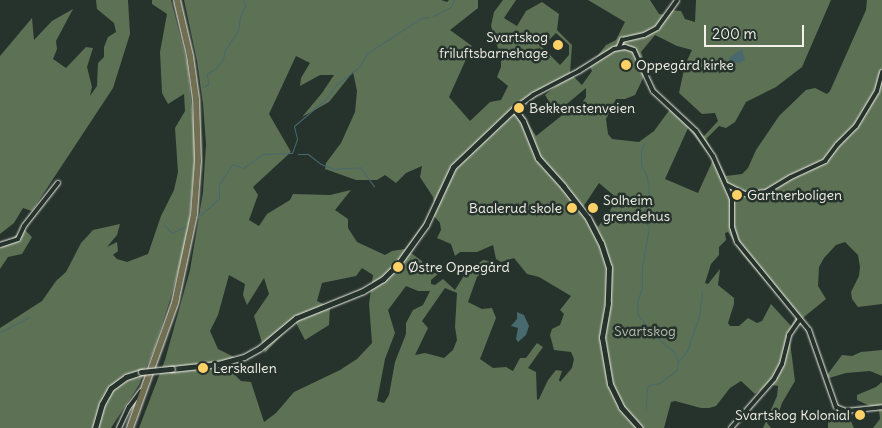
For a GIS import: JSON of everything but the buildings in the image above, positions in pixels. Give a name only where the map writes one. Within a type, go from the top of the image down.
[{"type":"highway","points":[[132,428],[175,303],[184,270],[192,228],[197,185],[196,100],[179,0]]},
{"type":"highway","points":[[132,428],[181,290],[191,250],[199,200],[202,160],[199,99],[192,54],[179,0]]},
{"type":"main road","points":[[95,428],[102,404],[111,388],[126,377],[140,372],[218,364],[239,359],[255,351],[296,318],[363,291],[384,279],[398,264],[426,225],[453,167],[514,109],[523,122],[538,158],[581,208],[601,243],[609,267],[608,303],[602,337],[610,384],[621,407],[640,428]]},
{"type":"street","points":[[618,48],[621,40],[644,34],[657,28],[677,0]]},
{"type":"street","points":[[514,109],[533,95],[618,48],[627,47],[637,53],[646,78],[653,90],[703,139],[714,156],[727,185],[732,203],[732,227],[739,247],[800,319],[812,339],[837,408],[846,411],[882,407]]},
{"type":"street","points":[[727,185],[745,194],[766,192],[791,177],[825,161],[837,145],[856,126],[877,92],[882,72]]},
{"type":"street","points":[[0,245],[18,239],[24,226],[58,183]]},
{"type":"street","points":[[731,428],[774,379],[782,364],[788,335],[800,319]]},
{"type":"street","points":[[119,428],[129,407],[147,383]]},
{"type":"green space","points":[[96,0],[128,0],[130,34],[113,88],[32,211],[23,208],[14,223],[0,234],[0,56],[32,18],[34,40],[52,21],[73,9],[56,41],[57,49],[53,59],[66,68],[86,47],[93,48],[87,67],[92,87],[90,96],[97,86],[98,63],[104,57],[104,47],[108,37],[116,32],[114,23],[97,9]]},
{"type":"green space","points":[[152,0],[171,0],[187,63],[196,146],[188,235],[154,349],[139,385],[111,428],[0,428],[0,328],[42,301],[56,281],[66,272],[81,243],[93,230],[120,224],[117,235],[107,247],[117,242],[118,251],[113,255],[117,259],[127,262],[148,254],[161,216],[174,190],[178,172],[175,128],[185,111],[184,94],[168,104],[162,93],[160,52],[167,14],[152,4]]},
{"type":"green space","name":"Svartskog","points":[[184,0],[441,0],[447,2],[449,0],[478,0],[478,8],[450,30],[472,46],[449,97],[470,121],[490,102],[501,100],[508,86],[497,77],[501,67],[501,58],[491,26],[494,12],[503,0],[516,0],[504,18],[517,26],[526,11],[542,2],[559,14],[557,30],[572,45],[570,73],[595,59],[606,45],[616,40],[625,22],[588,0],[650,0],[659,14],[666,15],[669,10],[681,11],[685,19],[695,22],[696,0],[831,0],[802,67],[776,87],[746,102],[735,122],[726,128],[719,126],[706,139],[726,176],[742,174],[748,168],[756,150],[779,116],[806,90],[815,88],[827,94],[830,91],[866,10],[867,0],[882,0],[882,304],[858,307],[852,299],[851,292],[859,276],[858,255],[845,242],[836,245],[824,258],[819,267],[818,286],[826,299],[804,317],[791,336],[790,342],[795,381],[779,412],[768,419],[767,423],[771,428],[763,428],[777,396],[778,386],[768,384],[755,394],[741,381],[730,388],[716,406],[701,408],[675,401],[671,402],[664,428],[139,428],[165,360],[190,270],[203,192],[206,144],[197,61]],"holes":[[[556,33],[569,45],[569,55],[560,65],[542,47]],[[655,35],[677,46],[692,50],[685,65],[679,93],[702,114],[715,113],[718,121],[704,136],[671,108],[654,131],[639,142],[612,139],[608,134],[606,119],[616,99],[625,99],[635,95],[647,70],[641,52]],[[296,56],[310,63],[301,78],[300,86],[320,75],[334,75],[302,117],[329,102],[353,72],[357,91],[355,112],[341,143],[326,163],[325,169],[356,180],[377,180],[385,175],[396,183],[406,173],[422,166],[420,177],[433,197],[434,202],[426,220],[405,249],[392,251],[385,255],[357,242],[348,228],[348,219],[335,210],[351,190],[330,195],[293,194],[290,200],[267,214],[259,226],[249,220],[258,195],[253,187],[291,152],[269,114]],[[590,67],[592,71],[582,85],[573,76]],[[562,81],[545,95],[556,113],[586,88],[586,97],[577,110],[565,113],[536,136],[519,108],[532,97]],[[688,128],[713,160],[698,193],[665,179]],[[599,183],[618,199],[598,227],[583,207]],[[434,216],[440,223],[441,230],[437,238],[451,244],[455,256],[460,252],[477,252],[493,245],[496,259],[501,262],[514,258],[527,274],[539,277],[571,296],[560,310],[564,314],[560,325],[552,329],[550,335],[554,350],[571,352],[574,359],[572,368],[560,382],[562,371],[556,370],[537,400],[536,372],[528,368],[543,347],[537,343],[526,358],[520,358],[513,371],[506,367],[493,368],[480,359],[496,318],[492,308],[482,309],[468,302],[477,277],[494,262],[483,260],[465,274],[455,290],[443,279],[435,285],[431,284],[431,280],[439,273],[426,273],[422,261],[411,253]],[[728,232],[742,254],[796,317],[791,326],[771,304],[762,321],[757,323],[748,318],[739,326],[730,326],[728,323],[734,298],[718,285],[720,269],[708,284],[705,283],[711,264],[719,255],[719,247],[726,240],[725,233]],[[362,268],[373,275],[369,304],[372,343],[357,359],[340,370],[294,392],[276,413],[264,422],[251,382],[241,381],[235,375],[240,360],[218,349],[210,331],[218,315],[229,275],[245,284],[243,295],[247,305],[264,278],[269,294],[254,316],[265,353],[295,321],[305,340],[329,325],[330,307],[317,301],[322,283],[356,276]],[[406,286],[418,291],[430,291],[423,305],[413,310],[406,323],[406,334],[395,362],[389,395],[384,403],[377,401],[385,359],[395,333],[388,310]],[[445,288],[457,293],[455,327],[457,340],[453,350],[444,358],[425,353],[415,355],[428,328],[422,321]]]},
{"type":"green space","points":[[24,229],[32,237],[22,254],[8,257],[0,269],[0,248]]},
{"type":"green space","points":[[882,350],[882,376],[870,371],[846,373],[829,378],[827,375],[842,355],[852,356],[861,352]]},
{"type":"green space","points":[[882,382],[882,428],[873,428],[880,419],[879,410],[857,400],[857,395],[876,387]]},
{"type":"green space","points":[[839,414],[849,417],[854,428],[828,428],[828,416]]},
{"type":"water","points":[[742,49],[745,60],[740,63],[729,61],[730,57]]},
{"type":"water","points":[[517,312],[524,315],[529,326],[526,335],[518,342],[516,339],[518,328],[511,326],[517,319]]},
{"type":"waterway","points":[[203,87],[208,84],[207,74],[216,68],[223,59],[225,50],[238,31],[240,16],[245,6],[243,0]]},
{"type":"waterway","points":[[433,16],[451,7],[454,0]]},
{"type":"waterway","points":[[198,217],[219,199],[219,185],[232,164],[243,168],[263,154],[292,153],[297,139],[294,126],[326,99],[336,85],[360,66],[366,54],[421,18],[429,17]]},
{"type":"waterway","points":[[645,142],[641,150],[641,165],[647,177],[650,201],[641,215],[649,227],[642,267],[642,287],[637,302],[638,315],[655,336],[675,353],[678,362],[677,370],[660,383],[649,385],[647,388],[646,410]]},
{"type":"waterway","points":[[298,154],[308,154],[321,164],[334,169],[360,167],[374,186]]},
{"type":"waterway","points":[[164,225],[172,233],[188,225]]},
{"type":"waterway","points":[[678,362],[687,351],[699,316],[702,291]]},
{"type":"waterway","points":[[0,332],[29,317]]},
{"type":"place","name":"Svartskog friluftsbarnehage","points":[[558,45]]},
{"type":"place","name":"Oppegård kirke","points":[[626,65]]},
{"type":"place","name":"Bekkenstenveien","points":[[519,108]]},
{"type":"place","name":"Gartnerboligen","points":[[737,195]]},
{"type":"place","name":"Baalerud skole","points":[[572,208]]},
{"type":"place","name":"Solheim grendehus","points":[[593,208]]},
{"type":"place","name":"Østre Oppegård","points":[[398,267]]},
{"type":"place","name":"Lerskallen","points":[[203,368]]},
{"type":"place","name":"Svartskog Kolonial","points":[[860,415]]}]
